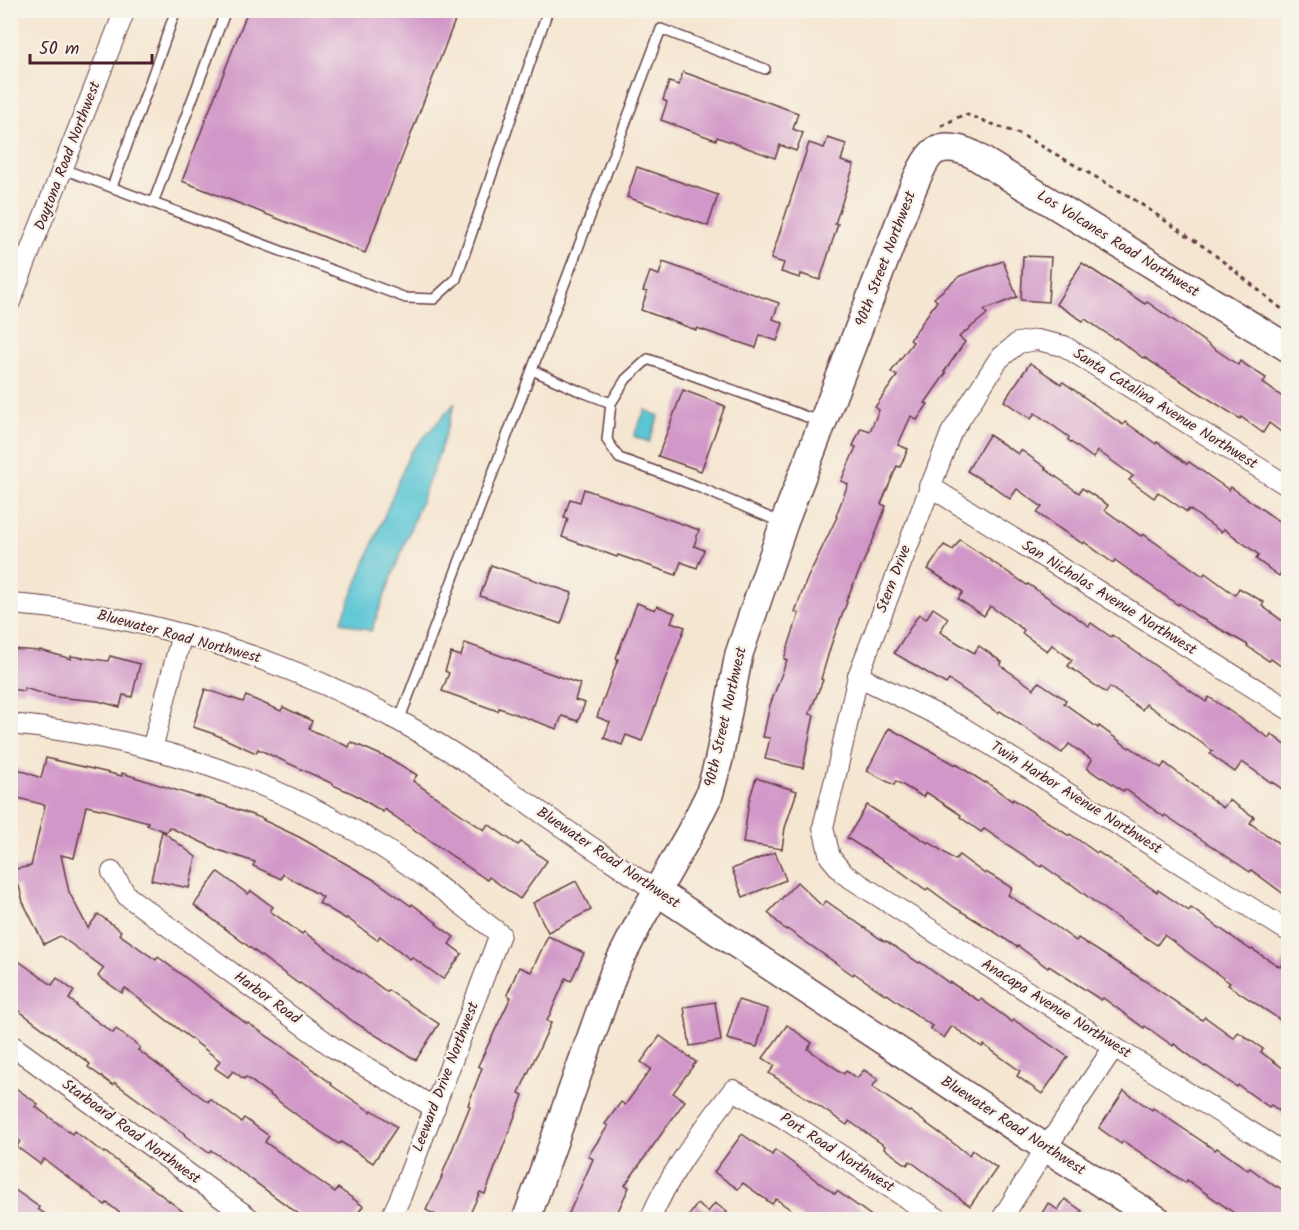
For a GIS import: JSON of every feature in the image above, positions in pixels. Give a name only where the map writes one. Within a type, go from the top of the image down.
[{"type":"street","name":"Daytona Road Northwest","points":[[10,302],[125,10]]},
{"type":"street","name":"Los Volcanes Road Northwest","points":[[942,137],[1288,348]]},
{"type":"street","name":"90th Street Northwest","points":[[526,1220],[614,972],[709,795],[719,759],[739,654],[784,524],[921,169],[942,137]]},
{"type":"street","name":"Stern Drive","points":[[830,857],[823,827],[858,676],[929,486],[951,433],[999,359],[1018,343],[1037,340]]},
{"type":"street","name":"Santa Catalina Avenue Northwest","points":[[1037,340],[1064,346],[1288,486]]},
{"type":"street","name":"San Nicholas Avenue Northwest","points":[[929,486],[1288,709]]},
{"type":"street","name":"Bluewater Road Northwest","points":[[10,604],[87,613],[219,644],[277,664],[331,687],[399,721],[448,749],[656,891],[1158,1220]]},
{"type":"street","points":[[10,724],[55,728],[152,749],[182,634]]},
{"type":"street","name":"Twin Harbor Avenue Northwest","points":[[858,676],[962,727],[1288,931]]},
{"type":"street","name":"Leeward Drive Northwest","points":[[152,749],[223,770],[293,799],[359,833],[423,875],[500,934],[390,1220]]},
{"type":"street","name":"Anacapa Avenue Northwest","points":[[830,857],[844,874],[1288,1155]]},
{"type":"street","name":"Harbor Road","points":[[112,872],[128,896],[334,1048],[435,1108]]},
{"type":"street","name":"Starboard Road Northwest","points":[[10,1044],[252,1220]]},
{"type":"street","points":[[1001,1220],[1114,1047]]},
{"type":"street","name":"Port Road Northwest","points":[[650,1220],[659,1197],[733,1090],[782,1117],[940,1220]]},
{"type":"lane","points":[[112,187],[176,10]]},
{"type":"lane","points":[[153,203],[226,10]]},
{"type":"lane","points":[[63,169],[406,298],[434,299],[456,279],[548,10]]},
{"type":"lane","points":[[399,721],[661,29],[765,69]]},
{"type":"lane","points":[[784,524],[696,486],[619,458],[607,440],[611,403],[626,379],[648,359],[823,423]]},
{"type":"lane","points":[[532,370],[611,403]]},
{"type":"path","points":[[942,137],[964,114],[1022,135],[1129,196],[1210,251],[1288,314]]},
{"type":"water","points":[[455,403],[438,457],[371,631],[341,622],[410,453]]},
{"type":"water","points":[[645,410],[659,416],[649,442],[634,436]]},
{"type":"building","points":[[248,10],[459,10],[365,253],[182,181]]},
{"type":"building","points":[[683,72],[798,113],[793,129],[803,133],[796,151],[780,145],[775,158],[661,120],[667,102],[663,100],[669,82],[679,85]]},
{"type":"building","points":[[828,138],[846,144],[841,161],[854,165],[820,280],[801,274],[800,278],[781,272],[784,263],[771,259],[809,143],[824,148]]},
{"type":"building","points":[[637,167],[718,195],[708,226],[627,197]]},
{"type":"building","points":[[1023,256],[1051,257],[1048,302],[1021,300]]},
{"type":"building","points":[[1003,261],[1017,297],[984,310],[987,314],[959,337],[965,342],[944,372],[946,373],[925,403],[928,404],[917,420],[911,416],[898,445],[908,449],[900,467],[897,466],[881,504],[886,506],[846,601],[831,645],[821,679],[823,680],[809,714],[814,715],[803,768],[765,759],[770,738],[763,737],[770,705],[787,660],[784,659],[799,614],[795,612],[807,579],[837,517],[848,484],[841,481],[856,447],[853,446],[861,428],[870,431],[879,410],[875,407],[897,376],[891,372],[913,342],[910,340],[937,301],[934,298],[960,276]]},
{"type":"building","points":[[663,262],[779,303],[773,319],[783,323],[777,341],[760,335],[756,348],[641,310],[647,292],[643,291],[650,272],[659,275]]},
{"type":"building","points":[[1082,263],[1145,304],[1147,302],[1238,365],[1240,361],[1266,378],[1263,383],[1288,401],[1288,437],[1269,423],[1263,433],[1241,417],[1240,419],[1143,358],[1116,338],[1056,304]]},
{"type":"building","points":[[1030,363],[1061,384],[1063,382],[1123,425],[1125,422],[1229,490],[1231,487],[1288,528],[1288,578],[1281,573],[1279,576],[1256,559],[1259,555],[1224,529],[1221,532],[1189,509],[1187,512],[1158,492],[1154,498],[1129,480],[1133,476],[1098,451],[1093,458],[1068,440],[1069,437],[1035,413],[1031,419],[1004,401]]},
{"type":"building","points":[[683,390],[725,406],[701,471],[658,456]]},
{"type":"building","points":[[989,435],[1018,454],[1021,450],[1079,493],[1082,488],[1108,505],[1105,510],[1203,576],[1205,573],[1235,595],[1239,588],[1264,602],[1262,606],[1288,625],[1288,671],[1179,603],[1178,605],[1115,560],[1113,563],[1084,542],[1083,544],[1057,527],[1037,513],[1042,507],[1017,489],[1010,499],[967,471]]},
{"type":"building","points":[[584,489],[699,530],[694,546],[704,550],[697,568],[681,562],[676,575],[562,537],[568,519],[564,518],[570,499],[580,502]]},
{"type":"building","points":[[960,540],[1089,626],[1091,623],[1111,637],[1112,635],[1206,702],[1209,697],[1269,738],[1271,734],[1288,747],[1288,793],[1242,762],[1235,772],[1210,754],[1213,751],[1146,704],[1142,710],[1110,687],[1106,693],[1068,666],[1072,660],[1052,645],[1047,651],[1022,633],[1024,630],[990,606],[984,616],[958,599],[963,592],[928,569],[944,545],[953,550]]},
{"type":"building","points":[[491,565],[572,593],[561,624],[480,596]]},
{"type":"building","points":[[637,603],[655,610],[657,606],[675,613],[671,622],[685,627],[642,741],[626,735],[622,745],[604,738],[610,722],[597,717]]},
{"type":"building","points":[[933,608],[948,618],[940,632],[974,653],[979,646],[1002,662],[1000,665],[1034,689],[1039,682],[1066,700],[1064,703],[1098,728],[1099,726],[1161,768],[1165,763],[1223,808],[1229,800],[1254,817],[1250,823],[1288,850],[1288,897],[1251,870],[1250,872],[1165,815],[1164,817],[1125,789],[1123,791],[1101,778],[1087,768],[1092,760],[1069,744],[1062,753],[949,680],[946,684],[894,653],[919,614],[926,619]]},
{"type":"building","points":[[465,643],[580,684],[575,700],[585,703],[578,721],[562,716],[557,729],[442,691],[449,673],[445,671],[451,653],[461,656]]},
{"type":"building","points":[[10,649],[40,650],[71,659],[71,656],[108,661],[110,656],[140,664],[132,697],[123,695],[120,707],[98,701],[55,697],[24,688],[24,691],[10,689]]},
{"type":"building","points":[[205,689],[243,702],[246,696],[281,711],[283,707],[312,721],[309,729],[349,747],[351,742],[390,759],[417,775],[413,781],[484,830],[488,824],[518,845],[521,842],[547,861],[520,899],[489,877],[487,880],[384,809],[383,812],[354,794],[258,749],[256,753],[193,727]]},
{"type":"building","points":[[889,728],[986,782],[1012,801],[1013,799],[1069,836],[1070,834],[1157,892],[1158,890],[1189,911],[1191,908],[1251,950],[1280,967],[1288,956],[1288,1025],[1228,985],[1230,983],[1164,935],[1157,945],[1070,883],[1042,865],[1041,867],[984,829],[981,832],[960,817],[961,815],[926,792],[923,797],[896,781],[894,785],[867,771]]},
{"type":"building","points":[[46,758],[122,776],[122,773],[264,819],[376,881],[411,906],[412,904],[454,937],[449,944],[462,954],[443,979],[412,957],[410,959],[380,936],[377,940],[347,918],[319,903],[323,897],[283,874],[281,879],[253,866],[255,862],[218,850],[169,827],[166,832],[147,825],[148,822],[86,806],[74,858],[61,855],[69,892],[88,928],[98,914],[121,931],[119,934],[156,960],[158,957],[247,1024],[303,1061],[331,1085],[397,1127],[373,1163],[305,1121],[246,1077],[244,1079],[233,1071],[228,1077],[215,1068],[220,1061],[125,988],[122,993],[98,976],[104,968],[60,936],[44,944],[23,902],[19,886],[12,887],[10,870],[31,866],[45,805],[10,796],[10,766],[41,778]]},
{"type":"building","points":[[756,778],[797,791],[785,828],[782,849],[743,843],[749,801]]},
{"type":"building","points":[[867,805],[955,860],[959,855],[985,874],[986,872],[1012,888],[1008,895],[1076,941],[1078,938],[1142,979],[1202,1020],[1205,1017],[1234,1038],[1238,1032],[1263,1049],[1261,1052],[1288,1072],[1288,1117],[1205,1067],[1145,1026],[1144,1028],[1103,998],[1101,1000],[1049,966],[1048,968],[1018,946],[847,838]]},
{"type":"building","points":[[162,831],[196,857],[189,888],[151,880]]},
{"type":"building","points":[[775,852],[786,880],[743,897],[732,869]]},
{"type":"building","points":[[218,872],[248,894],[251,891],[273,907],[270,911],[302,934],[304,932],[387,992],[388,990],[439,1024],[416,1060],[354,1022],[299,984],[194,905]]},
{"type":"building","points":[[576,881],[591,910],[548,932],[533,903]]},
{"type":"building","points":[[797,882],[822,906],[826,901],[885,942],[979,1001],[981,999],[1012,1022],[1014,1020],[1068,1057],[1042,1094],[1017,1076],[1020,1071],[984,1045],[982,1047],[952,1026],[944,1038],[930,1028],[932,1026],[887,994],[854,973],[853,975],[786,930],[768,913]]},
{"type":"building","points":[[548,936],[584,953],[571,981],[566,978],[547,1021],[551,1023],[519,1093],[523,1095],[485,1194],[480,1192],[467,1220],[445,1220],[426,1210],[442,1177],[470,1106],[468,1105],[482,1068],[478,1066],[511,997],[507,995],[519,967],[531,972]]},
{"type":"building","points":[[20,962],[52,985],[57,978],[74,991],[69,999],[76,1006],[113,1033],[116,1029],[140,1047],[138,1050],[208,1102],[210,1099],[241,1122],[244,1118],[269,1136],[265,1142],[335,1192],[338,1188],[363,1206],[353,1220],[307,1220],[211,1150],[209,1153],[115,1083],[113,1085],[88,1067],[90,1064],[10,1004],[10,976]]},
{"type":"building","points":[[738,1000],[768,1009],[757,1047],[727,1039]]},
{"type":"building","points":[[715,1002],[721,1041],[690,1046],[684,1007]]},
{"type":"building","points":[[787,1025],[812,1043],[808,1049],[844,1074],[846,1071],[857,1078],[864,1070],[878,1079],[872,1087],[910,1111],[969,1155],[972,1150],[997,1168],[970,1206],[910,1161],[907,1165],[884,1148],[885,1146],[849,1121],[847,1125],[769,1073],[775,1066],[763,1058]]},
{"type":"building","points":[[660,1036],[696,1062],[673,1093],[685,1101],[625,1185],[629,1187],[614,1220],[566,1220],[593,1159],[588,1156],[608,1126],[605,1124],[621,1102],[625,1105],[651,1069],[641,1062]]},
{"type":"building","points":[[10,1084],[38,1104],[36,1107],[72,1134],[74,1131],[105,1152],[194,1220],[129,1220],[107,1203],[105,1205],[44,1159],[40,1164],[17,1147],[20,1141],[10,1134]]},
{"type":"building","points":[[1124,1091],[1215,1150],[1217,1148],[1248,1170],[1250,1168],[1288,1194],[1288,1220],[1244,1220],[1187,1180],[1186,1183],[1123,1141],[1121,1144],[1099,1128]]},
{"type":"building","points":[[742,1134],[772,1155],[775,1150],[835,1194],[837,1191],[877,1220],[805,1220],[776,1199],[772,1204],[743,1183],[738,1189],[714,1172]]},
{"type":"building","points":[[15,1190],[53,1220],[10,1220],[10,1196]]},
{"type":"building","points":[[1065,1199],[1082,1211],[1076,1220],[1038,1220],[1048,1203],[1058,1210]]},
{"type":"building","points":[[715,1203],[727,1212],[722,1220],[686,1220],[697,1204],[708,1212]]}]
